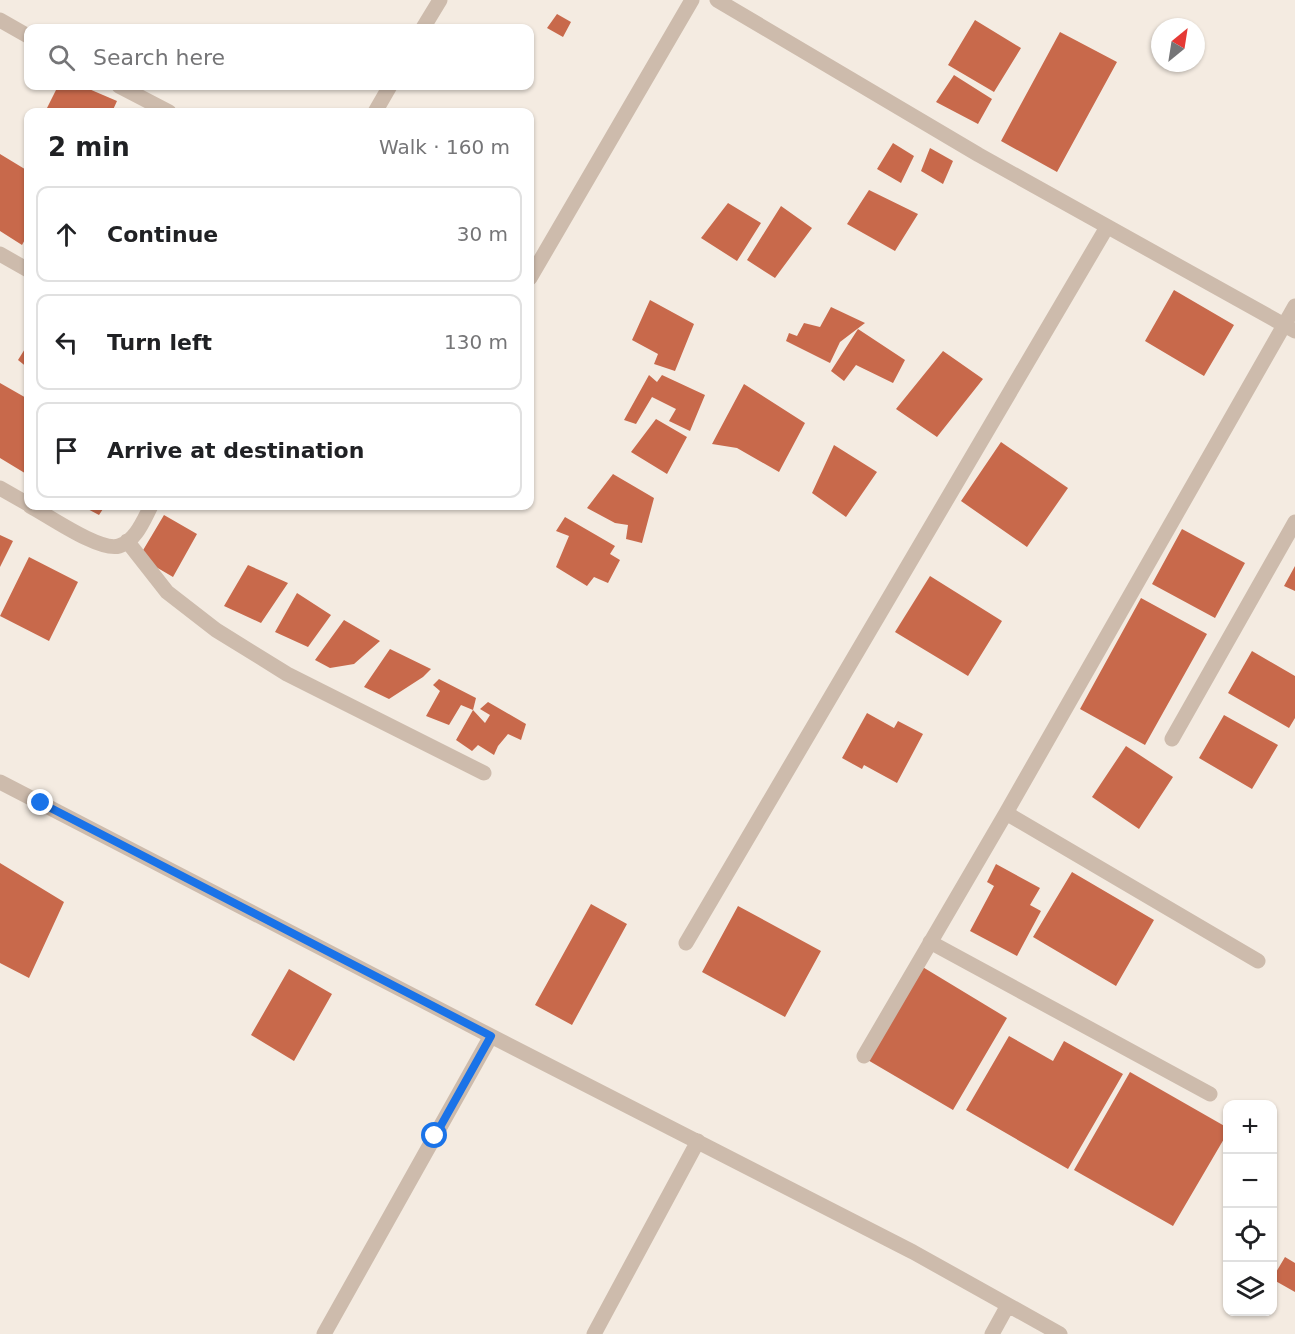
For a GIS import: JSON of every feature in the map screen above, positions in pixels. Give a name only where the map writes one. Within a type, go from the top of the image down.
[{"type":"street","points":[[425,24],[440,0]]},
{"type":"street","points":[[534,271],[692,0]]},
{"type":"street","points":[[717,0],[979,155],[1290,328]]},
{"type":"street","points":[[0,20],[24,34]]},
{"type":"street","points":[[127,90],[161,108]]},
{"type":"street","points":[[377,108],[388,90]]},
{"type":"street","points":[[686,943],[1107,226]]},
{"type":"street","points":[[0,254],[24,268]]},
{"type":"street","points":[[864,1056],[1290,328],[1295,306]]},
{"type":"street","points":[[0,488],[24,502]]},
{"type":"street","points":[[38,510],[107,547],[120,546],[127,541],[136,532],[149,510]]},
{"type":"street","points":[[1172,740],[1295,522]]},
{"type":"street","points":[[127,541],[167,592],[216,630],[287,674],[484,773]]},
{"type":"street","points":[[0,782],[913,1252],[1060,1334]]},
{"type":"street","points":[[1006,813],[1258,961]]},
{"type":"street","points":[[930,942],[1210,1094]]},
{"type":"street","points":[[324,1334],[491,1036]]},
{"type":"street","points":[[594,1334],[698,1141]]},
{"type":"street","points":[[992,1334],[1008,1305]]},
{"type":"building","points":[[557,14],[571,22],[563,37],[547,28]]},
{"type":"building","points":[[975,20],[1021,48],[994,92],[948,65]]},
{"type":"building","points":[[1060,32],[1117,62],[1057,172],[1001,141]]},
{"type":"building","points":[[954,75],[992,99],[978,124],[936,102]]},
{"type":"building","points":[[56,90],[91,90],[117,101],[114,108],[47,108]]},
{"type":"building","points":[[893,143],[914,156],[901,183],[877,169]]},
{"type":"building","points":[[930,148],[953,161],[943,184],[921,171]]},
{"type":"building","points":[[0,154],[24,169],[24,241],[22,245],[0,231]]},
{"type":"building","points":[[869,190],[918,214],[895,251],[847,224]]},
{"type":"building","points":[[728,203],[761,223],[737,261],[701,238]]},
{"type":"building","points":[[781,206],[812,228],[775,278],[747,260]]},
{"type":"building","points":[[1174,290],[1234,325],[1204,376],[1145,341]]},
{"type":"building","points":[[650,300],[694,324],[675,371],[654,364],[658,354],[632,340]]},
{"type":"building","points":[[831,307],[865,323],[840,342],[830,363],[786,341],[789,333],[797,336],[804,323],[820,327]]},
{"type":"building","points":[[858,329],[905,360],[893,383],[856,365],[844,381],[831,371]]},
{"type":"building","points":[[24,350],[24,365],[18,360]]},
{"type":"building","points":[[943,351],[983,379],[937,437],[896,409]]},
{"type":"building","points":[[649,375],[657,382],[662,375],[705,395],[690,431],[669,421],[676,409],[652,397],[636,424],[624,420]]},
{"type":"building","points":[[0,383],[24,397],[24,473],[0,458]]},
{"type":"building","points":[[744,384],[805,423],[779,472],[737,448],[712,444]]},
{"type":"building","points":[[656,419],[687,437],[667,474],[631,452]]},
{"type":"building","points":[[1001,442],[1068,488],[1027,547],[961,501]]},
{"type":"building","points":[[834,445],[877,472],[846,517],[812,493]]},
{"type":"building","points":[[613,474],[654,498],[642,543],[626,539],[628,525],[615,523],[587,508]]},
{"type":"building","points":[[90,510],[102,510],[99,515]]},
{"type":"building","points":[[164,515],[197,534],[173,577],[139,557]]},
{"type":"building","points":[[565,517],[615,546],[610,554],[620,560],[608,583],[594,577],[587,586],[556,567],[569,536],[556,531]]},
{"type":"building","points":[[1182,529],[1245,563],[1215,618],[1152,584]]},
{"type":"building","points":[[0,535],[13,541],[0,567]]},
{"type":"building","points":[[29,557],[78,582],[49,641],[0,616]]},
{"type":"building","points":[[248,565],[288,583],[261,623],[224,606]]},
{"type":"building","points":[[1295,566],[1295,591],[1284,586]]},
{"type":"building","points":[[930,576],[1002,621],[968,676],[895,632]]},
{"type":"building","points":[[297,593],[331,615],[308,647],[275,632]]},
{"type":"building","points":[[1141,598],[1207,634],[1145,745],[1080,709]]},
{"type":"building","points":[[344,620],[380,641],[354,664],[330,668],[315,660]]},
{"type":"building","points":[[390,649],[431,669],[423,677],[389,699],[364,687]]},
{"type":"building","points":[[1252,651],[1295,676],[1295,718],[1289,728],[1228,693]]},
{"type":"building","points":[[439,679],[476,698],[473,710],[461,705],[449,725],[426,716],[440,691],[433,685]]},
{"type":"building","points":[[488,702],[526,724],[521,740],[508,734],[494,755],[478,745],[472,751],[456,740],[473,710],[485,723],[490,715],[480,709]]},
{"type":"building","points":[[867,713],[894,728],[898,721],[923,734],[897,783],[864,765],[862,769],[842,758]]},
{"type":"building","points":[[1224,715],[1278,745],[1252,789],[1199,758]]},
{"type":"building","points":[[1126,746],[1173,777],[1139,829],[1092,797]]},
{"type":"building","points":[[0,863],[64,902],[29,978],[0,963]]},
{"type":"building","points":[[996,864],[1040,888],[1030,905],[1041,911],[1017,956],[970,931],[994,886],[987,882]]},
{"type":"building","points":[[1072,872],[1154,920],[1116,986],[1033,937]]},
{"type":"building","points":[[591,904],[627,924],[572,1025],[535,1005]]},
{"type":"building","points":[[738,906],[821,951],[785,1017],[702,972]]},
{"type":"building","points":[[921,966],[1007,1018],[953,1110],[866,1059]]},
{"type":"building","points":[[289,969],[332,994],[294,1061],[251,1035]]},
{"type":"building","points":[[1009,1036],[1053,1061],[1064,1041],[1123,1074],[1068,1169],[966,1110]]},
{"type":"building","points":[[1130,1072],[1223,1125],[1223,1141],[1173,1226],[1074,1170]]},
{"type":"building","points":[[1285,1257],[1295,1263],[1295,1292],[1277,1282],[1277,1271]]},
{"type":"route","points":[[41,803],[491,1036],[435,1136]]}]
